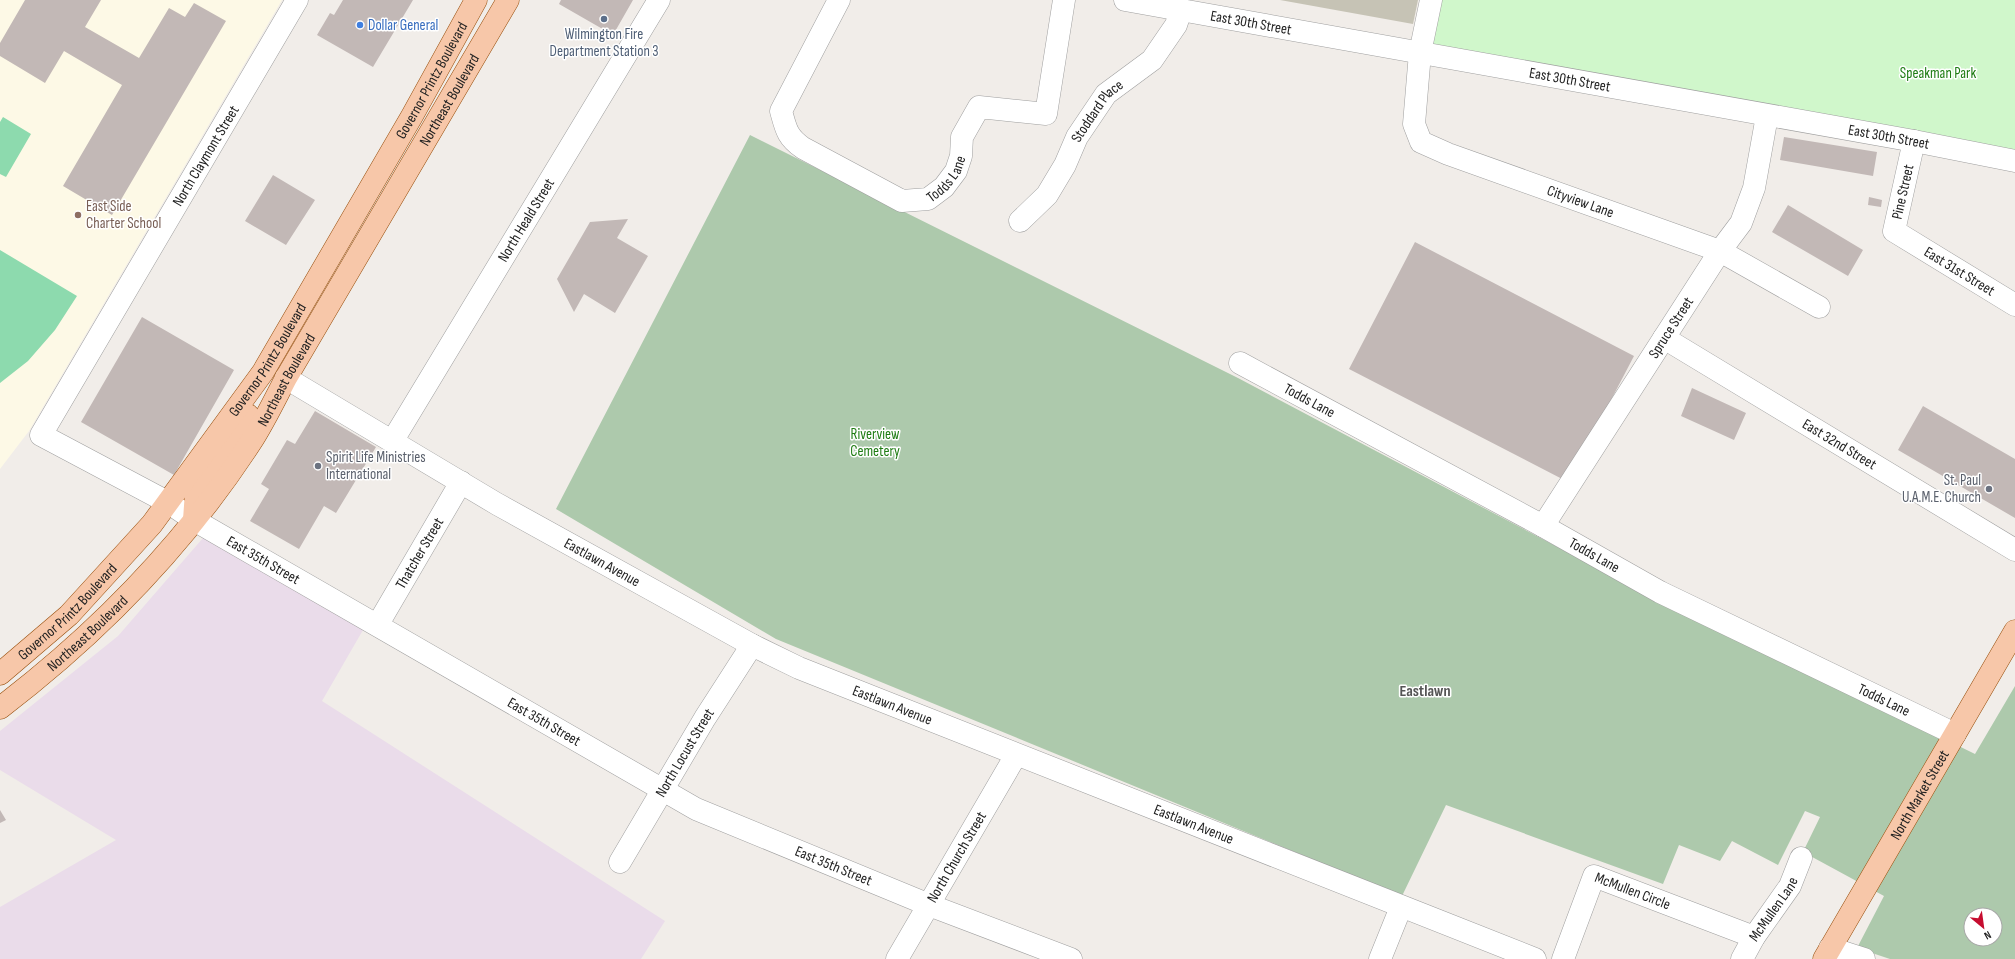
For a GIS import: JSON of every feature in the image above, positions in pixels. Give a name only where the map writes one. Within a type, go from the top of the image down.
[{"type":"main road","name":"Governor Printz Boulevard","points":[[0,674],[69,615],[152,524],[169,503],[263,372],[412,116],[476,0]]},
{"type":"main road","name":"Northeast Boulevard","points":[[0,708],[30,685],[88,635],[145,577],[204,508],[252,441],[286,378],[508,0]]},
{"type":"main road","points":[[194,520],[196,492],[245,422],[258,390],[263,372]]},
{"type":"main road","name":"North Market Street","points":[[1827,954],[2015,631]]},
{"type":"street","name":"North Claymont Street","points":[[41,435],[297,0]]},
{"type":"street","name":"North Heald Street","points":[[393,440],[659,0]]},
{"type":"street","name":"Todds Lane","points":[[839,0],[781,111],[787,133],[792,140],[803,148],[902,201],[919,201],[933,196],[944,187],[956,171],[961,156],[962,137],[979,107],[1046,114],[1064,0]]},
{"type":"street","name":"East 30th Street","points":[[1125,0],[2013,160]]},
{"type":"street","points":[[1420,53],[1431,0]]},
{"type":"street","name":"Stoddard Place","points":[[1020,221],[1047,195],[1065,165],[1077,137],[1106,94],[1152,60],[1176,25],[1181,10]]},
{"type":"street","name":"Cityview Lane","points":[[1420,53],[1414,124],[1422,142],[1448,154],[1720,251],[1818,307]]},
{"type":"street","name":"Spruce Street","points":[[1543,526],[1720,251],[1741,222],[1754,188],[1767,116]]},
{"type":"street","name":"Pine Street","points":[[1904,238],[1894,231],[1914,141]]},
{"type":"street","name":"East 31st Street","points":[[1904,238],[2015,305]]},
{"type":"street","name":"East 32nd Street","points":[[1664,338],[2015,550]]},
{"type":"street","name":"Todds Lane","points":[[1240,363],[1543,526],[1660,592],[1955,734]]},
{"type":"street","name":"Eastlawn Avenue","points":[[286,378],[393,440],[461,482],[752,644],[799,668],[1535,959]]},
{"type":"street","name":"East 35th Street","points":[[41,435],[169,503],[194,520],[378,624],[696,809],[718,820],[929,905],[1071,959]]},
{"type":"street","name":"Thatcher Street","points":[[378,624],[461,482]]},
{"type":"street","name":"North Locust Street","points":[[620,862],[705,718],[752,644]]},
{"type":"street","name":"North Church Street","points":[[897,959],[1016,755]]},
{"type":"street","name":"McMullen Lane","points":[[1742,959],[1754,937],[1790,886],[1801,858]]},
{"type":"street","name":"McMullen Circle","points":[[1563,959],[1594,876],[1754,937]]},
{"type":"street","points":[[1380,959],[1401,907]]},
{"type":"street","points":[[1827,954],[1864,959]]},
{"type":"shaded area","name":"East Side Charter School","points":[[0,0],[282,0],[29,431],[0,469]]},
{"type":"shaded area","points":[[1280,0],[1418,0],[1413,24]]},
{"type":"shaded area","points":[[203,538],[363,630],[322,701],[665,921],[641,959],[0,959],[0,907],[116,840],[0,770],[0,731],[118,636]]},
{"type":"green space","name":"Speakman Park","points":[[1431,0],[2015,0],[2015,152],[1420,53]]},
{"type":"green space","points":[[3,117],[31,134],[6,177],[0,174],[0,122]]},
{"type":"green space","name":"Riverview Cemetery","points":[[750,135],[1238,378],[1620,580],[1975,754],[2015,686],[2015,959],[1890,959],[1857,948],[1884,896],[1803,852],[1820,817],[1805,811],[1778,865],[1732,841],[1720,861],[1679,845],[1663,884],[1446,805],[1402,896],[776,639],[556,509]]},
{"type":"green space","points":[[0,250],[77,296],[55,330],[28,361],[0,383]]},
{"type":"building","name":"East Side Charter School","points":[[25,0],[101,0],[85,27],[139,58],[169,8],[185,17],[194,3],[226,21],[112,215],[63,186],[122,85],[64,51],[45,83],[0,56],[0,43]]},
{"type":"building","name":"Dollar General","points":[[343,0],[413,0],[373,67],[317,35],[330,13],[334,15]]},
{"type":"building","name":"Wilmington Fire Department Station 3","points":[[561,0],[633,0],[613,35],[559,4]]},
{"type":"building","points":[[1784,137],[1877,152],[1873,176],[1780,160]]},
{"type":"building","points":[[273,175],[315,200],[286,245],[245,221]]},
{"type":"building","points":[[1869,197],[1882,200],[1881,207],[1868,205]]},
{"type":"building","points":[[1788,205],[1863,250],[1848,276],[1772,232]]},
{"type":"building","points":[[628,219],[617,238],[648,256],[615,313],[584,294],[574,312],[557,279],[590,222]]},
{"type":"building","points":[[1415,242],[1634,356],[1568,482],[1349,369]]},
{"type":"building","points":[[142,317],[234,370],[174,475],[81,422]]},
{"type":"building","points":[[1692,388],[1746,413],[1734,440],[1681,416]]},
{"type":"building","name":"St. Paul U.A.M.E. Church","points":[[1923,406],[2015,459],[2015,518],[1898,450]]},
{"type":"building","name":"Spirit Life Ministries International","points":[[315,411],[376,447],[336,513],[324,506],[299,549],[250,521],[269,489],[261,484],[287,440],[295,444]]},
{"type":"building","points":[[0,810],[6,820],[0,823]]},
{"type":"place","name":"Wilmington Fire Department Station 3","points":[[604,19]]},
{"type":"place","name":"Dollar General","points":[[360,25]]},
{"type":"place","name":"East Side Charter School","points":[[78,215]]},
{"type":"place","name":"Spirit Life Ministries International","points":[[318,466]]},
{"type":"place","name":"St. Paul U.A.M.E. Church","points":[[1989,489]]},
{"type":"district","name":"Eastlawn","points":[[1425,691]]}]
